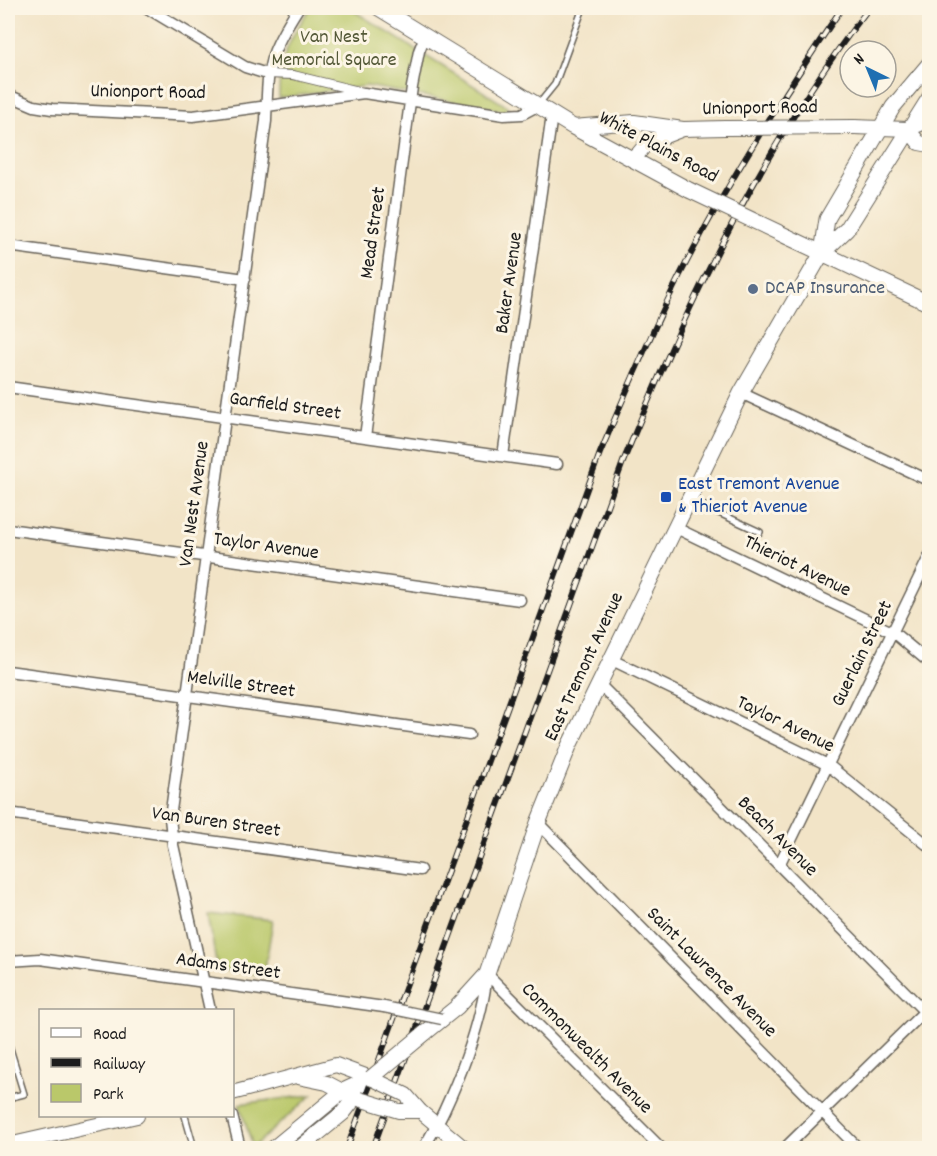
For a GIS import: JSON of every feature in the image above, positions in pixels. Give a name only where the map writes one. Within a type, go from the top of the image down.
[{"type":"main road","name":"White Plains Road","points":[[379,8],[552,115],[633,160],[689,190],[930,304]]},
{"type":"main road","name":"East Tremont Avenue","points":[[822,253],[827,219],[879,128],[893,107],[930,63]]},
{"type":"main road","name":"East Tremont Avenue","points":[[300,1149],[343,1113],[365,1079],[457,1007],[487,974],[538,823],[598,683],[741,393],[822,253],[847,229],[930,97]]},
{"type":"main road","name":"East Tremont Avenue","points":[[274,1149],[352,1096]]},
{"type":"street","points":[[147,8],[245,67],[267,74],[293,75],[364,93]]},
{"type":"street","name":"Van Nest Avenue","points":[[210,1009],[171,835],[170,818],[245,279],[266,106],[267,74],[274,46],[298,8]]},
{"type":"street","name":"Mead Street","points":[[364,436],[410,99],[417,57],[425,36]]},
{"type":"street","name":"Unionport Road","points":[[8,95],[34,106],[52,109],[170,116],[212,114],[364,93],[504,115],[522,114],[537,106]]},
{"type":"street","name":"Baker Avenue","points":[[503,456],[552,115]]},
{"type":"street","name":"Unionport Road","points":[[573,127],[634,122],[683,129],[854,127],[908,129],[930,120]]},
{"type":"street","name":"Unionport Road","points":[[633,160],[647,143],[683,129]]},
{"type":"street","points":[[908,129],[919,143],[930,145]]},
{"type":"street","points":[[8,246],[245,279]]},
{"type":"street","name":"Garfield Street","points":[[8,387],[557,464]]},
{"type":"street","points":[[741,393],[930,482]]},
{"type":"street","name":"Thieriot Avenue","points":[[676,528],[894,633],[930,663]]},
{"type":"street","name":"Taylor Avenue","points":[[8,529],[520,600]]},
{"type":"street","name":"Guerlain Street","points":[[779,865],[930,555]]},
{"type":"street","name":"Taylor Avenue","points":[[610,659],[828,765],[930,847]]},
{"type":"street","name":"Melville Street","points":[[8,671],[469,735]]},
{"type":"street","name":"Beach Avenue","points":[[598,683],[927,1014]]},
{"type":"street","name":"Van Buren Street","points":[[8,813],[420,870]]},
{"type":"street","name":"Saint Lawrence Avenue","points":[[538,823],[858,1149]]},
{"type":"street","name":"Adams Street","points":[[8,961],[40,959],[384,1007],[442,1019]]},
{"type":"street","points":[[424,1149],[437,1124],[484,1006],[487,974]]},
{"type":"street","name":"Commonwealth Avenue","points":[[487,974],[661,1149]]},
{"type":"street","points":[[785,1149],[927,1014]]},
{"type":"street","points":[[234,1092],[336,1065],[406,1095],[420,1111],[464,1149]]},
{"type":"street","points":[[296,1076],[321,1081],[352,1096],[399,1111],[420,1111]]},
{"type":"street","points":[[8,1145],[133,1117]]},
{"type":"street","points":[[232,1117],[240,1149]]},
{"type":"lane","points":[[537,106],[555,84],[583,8]]},
{"type":"lane","points":[[690,499],[760,532]]},
{"type":"lane","points":[[8,1042],[24,1094],[8,1098]]},
{"type":"lane","points":[[185,1117],[194,1149]]},
{"type":"green space","name":"Van Nest Memorial Square","points":[[310,8],[349,8],[508,107],[506,111],[367,86],[279,98],[283,61],[297,29]]},
{"type":"green space","points":[[208,913],[273,920],[264,975],[217,969]]},
{"type":"green space","points":[[312,1095],[253,1147],[239,1104]]},
{"type":"railway","points":[[347,1148],[600,453],[629,385],[670,295],[737,171],[842,8]]},
{"type":"railway","points":[[373,1148],[623,462],[648,402],[701,284],[762,170],[795,114],[869,8]]},
{"type":"place","name":"DCAP Insurance","points":[[753,289]]},
{"type":"place","name":"East Tremont Avenue & Thieriot Avenue","points":[[666,497]]}]
